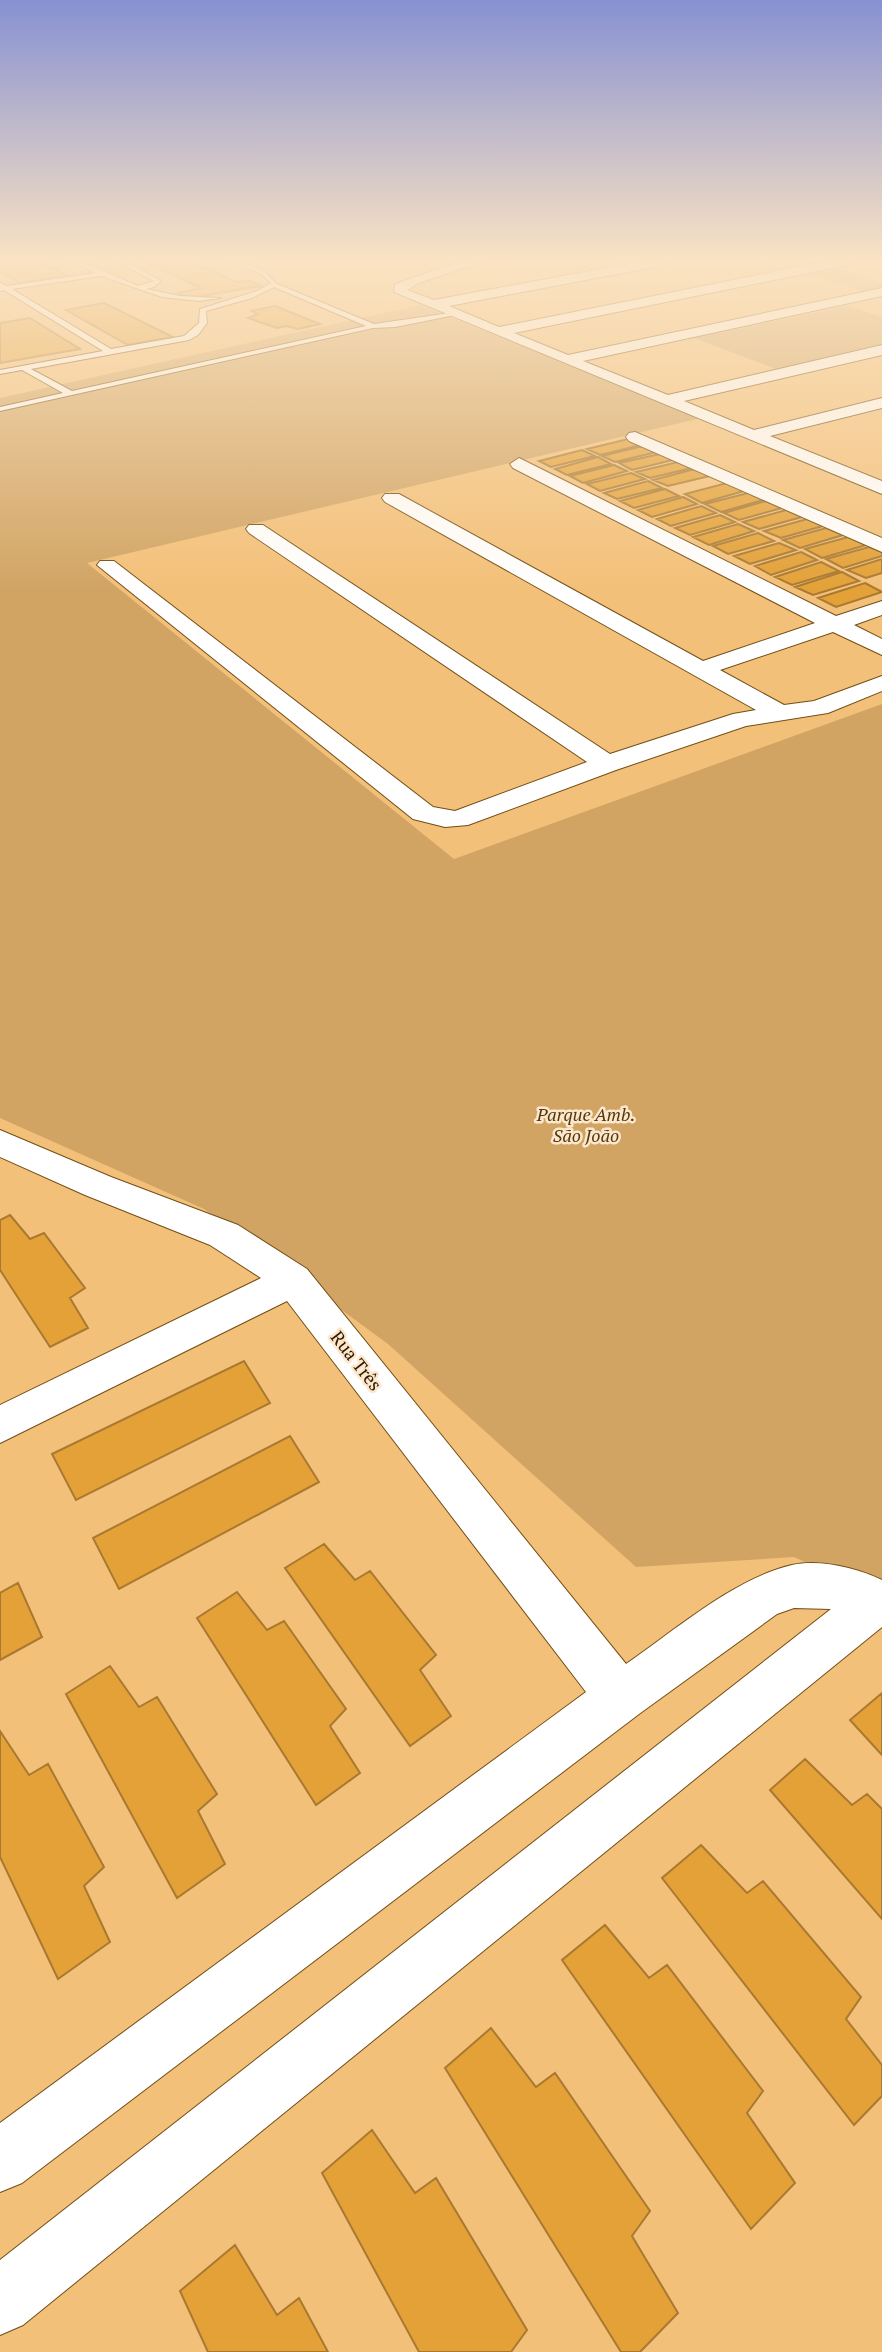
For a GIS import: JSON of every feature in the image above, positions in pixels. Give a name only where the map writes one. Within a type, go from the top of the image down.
[{"type":"street","points":[[597,371],[882,488]]},
{"type":"street","points":[[667,400],[793,371]]},
{"type":"street","points":[[754,435],[882,403]]},
{"type":"street","points":[[635,437],[882,546]]},
{"type":"street","points":[[519,464],[882,648]]},
{"type":"street","points":[[855,477],[882,469]]},
{"type":"street","points":[[393,498],[778,712]]},
{"type":"street","points":[[256,529],[607,764]]},
{"type":"street","points":[[107,565],[424,813],[433,817],[458,819],[607,764],[741,719],[819,708],[882,683]]},
{"type":"street","points":[[701,669],[882,608]]},
{"type":"street","name":"Rua Três","points":[[0,1142],[98,1186],[225,1235],[293,1280],[621,1697]]},
{"type":"street","points":[[0,1425],[293,1280]]},
{"type":"street","points":[[0,2161],[621,1697],[761,1598],[794,1586],[833,1587],[863,1594],[880,1603],[0,2302]]},
{"type":"lane","points":[[29,371],[69,393]]},
{"type":"lane","points":[[0,409],[170,371]]},
{"type":"green space","name":"Parque Amb. São João","points":[[123,371],[584,371],[701,418],[87,563],[454,859],[882,704],[882,1598],[794,1557],[636,1567],[388,1344],[204,1209],[0,1118],[0,398]]},
{"type":"building","points":[[628,439],[641,445],[600,455],[587,449]]},
{"type":"building","points":[[643,446],[657,452],[615,462],[602,456]]},
{"type":"building","points":[[582,450],[595,456],[551,467],[539,461]]},
{"type":"building","points":[[660,454],[673,460],[632,470],[619,463]]},
{"type":"building","points":[[598,457],[611,464],[567,475],[555,469]]},
{"type":"building","points":[[678,462],[692,468],[650,478],[636,472]]},
{"type":"building","points":[[614,465],[627,471],[583,483],[570,476]]},
{"type":"building","points":[[695,469],[710,476],[668,486],[653,480]]},
{"type":"building","points":[[631,473],[645,479],[600,491],[587,484]]},
{"type":"building","points":[[648,481],[662,488],[617,499],[604,493]]},
{"type":"building","points":[[727,483],[744,491],[702,503],[685,494]]},
{"type":"building","points":[[665,489],[679,496],[634,508],[620,501]]},
{"type":"building","points":[[748,493],[763,500],[721,512],[705,504]]},
{"type":"building","points":[[683,497],[697,504],[652,517],[638,510]]},
{"type":"building","points":[[766,501],[782,508],[739,520],[724,513]]},
{"type":"building","points":[[701,506],[716,513],[671,526],[657,519]]},
{"type":"building","points":[[786,510],[802,517],[759,529],[743,522]]},
{"type":"building","points":[[720,515],[735,522],[690,535],[675,528]]},
{"type":"building","points":[[807,519],[823,526],[781,538],[764,531]]},
{"type":"building","points":[[738,524],[754,531],[709,545],[693,537]]},
{"type":"building","points":[[826,528],[843,535],[800,548],[783,540]]},
{"type":"building","points":[[758,533],[774,541],[728,554],[713,546]]},
{"type":"building","points":[[848,537],[866,545],[822,558],[805,549]]},
{"type":"building","points":[[779,543],[796,550],[750,564],[734,556]]},
{"type":"building","points":[[869,547],[882,552],[882,556],[843,568],[826,559]]},
{"type":"building","points":[[801,552],[817,560],[771,575],[755,566]]},
{"type":"building","points":[[882,559],[882,573],[866,578],[847,570]]},
{"type":"building","points":[[821,562],[839,571],[792,585],[775,577]]},
{"type":"building","points":[[842,572],[859,581],[813,595],[795,587]]},
{"type":"building","points":[[865,583],[882,592],[836,607],[818,598]]},
{"type":"building","points":[[10,1215],[30,1239],[44,1233],[85,1288],[70,1298],[88,1328],[50,1347],[0,1270],[0,1220]]},
{"type":"building","points":[[244,1361],[270,1403],[76,1500],[52,1454]]},
{"type":"building","points":[[290,1436],[319,1482],[119,1589],[93,1538]]},
{"type":"building","points":[[324,1544],[355,1580],[370,1571],[436,1655],[420,1670],[451,1716],[410,1746],[285,1568]]},
{"type":"building","points":[[18,1583],[42,1637],[0,1660],[0,1593]]},
{"type":"building","points":[[237,1592],[267,1630],[284,1621],[346,1709],[330,1726],[360,1773],[316,1805],[197,1618]]},
{"type":"building","points":[[110,1666],[139,1707],[157,1697],[217,1794],[198,1811],[225,1864],[177,1898],[66,1694]]},
{"type":"building","points":[[882,1693],[882,1755],[850,1720]]},
{"type":"building","points":[[0,1731],[29,1775],[48,1764],[104,1867],[84,1886],[110,1942],[58,1979],[0,1857]]},
{"type":"building","points":[[805,1759],[852,1805],[867,1794],[882,1809],[882,1919],[770,1790]]},
{"type":"building","points":[[701,1845],[747,1893],[763,1881],[861,1997],[846,2019],[882,2065],[882,2096],[854,2125],[662,1878]]},
{"type":"building","points":[[605,1925],[649,1978],[667,1965],[763,2091],[747,2113],[795,2183],[751,2229],[562,1960]]},
{"type":"building","points":[[491,2028],[536,2087],[555,2073],[650,2211],[632,2236],[678,2313],[640,2352],[621,2352],[445,2068]]},
{"type":"building","points":[[372,2130],[415,2193],[436,2178],[527,2330],[511,2352],[419,2352],[322,2173]]},
{"type":"building","points":[[235,2245],[277,2315],[299,2298],[328,2352],[208,2352],[180,2291]]}]
